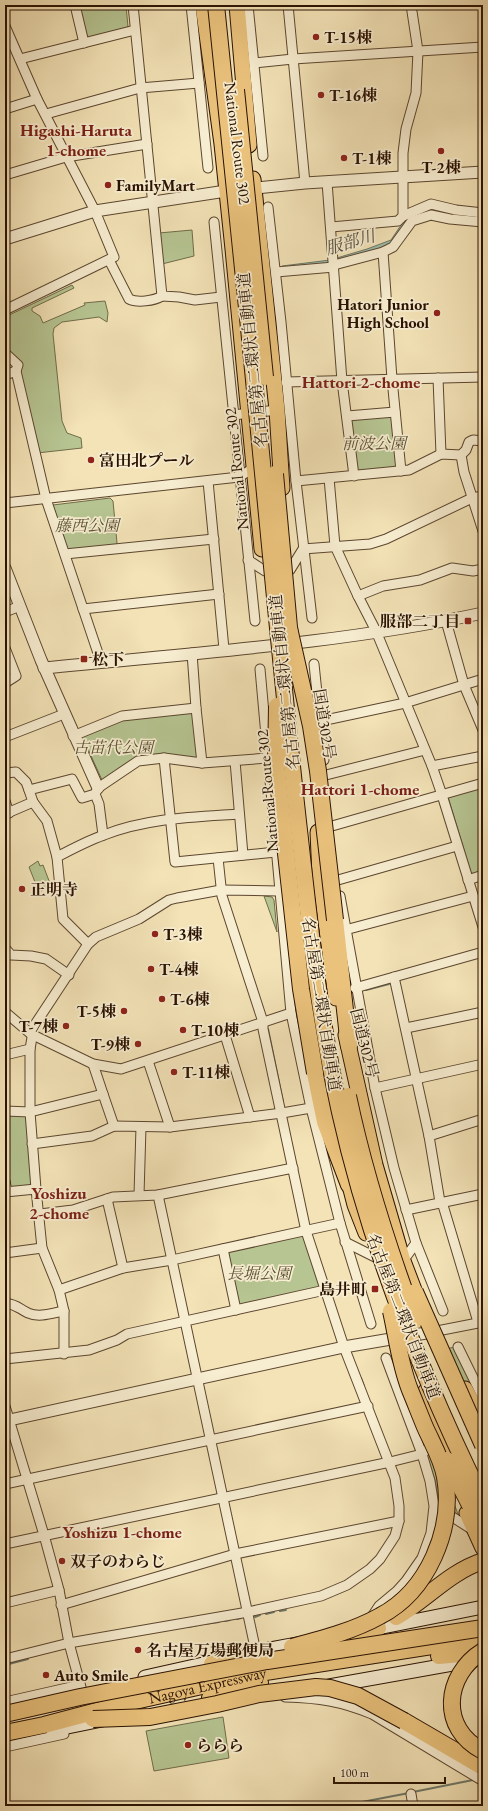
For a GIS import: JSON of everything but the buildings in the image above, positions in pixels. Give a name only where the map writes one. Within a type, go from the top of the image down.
[{"type":"highway","name":"National Route 302","points":[[203,5],[226,191],[265,571],[280,634],[280,748],[307,1003],[319,1068]]},
{"type":"highway","name":"名古屋第二環状自動車道","points":[[216,5],[313,962],[322,1017],[340,1112],[364,1205],[399,1309],[440,1411],[483,1501]]},
{"type":"highway","name":"名古屋第二環状自動車道","points":[[227,5],[252,241],[280,634],[323,959],[341,1065],[351,1109],[376,1201],[407,1298],[427,1353],[483,1476]]},
{"type":"highway","name":"国道302号","points":[[237,5],[252,110],[254,187],[277,410],[295,642],[317,786],[320,876],[337,1004],[349,1046],[375,1166],[403,1261],[423,1314],[482,1419]]},
{"type":"highway","points":[[280,634],[311,726],[340,925],[349,1046]]},
{"type":"highway","points":[[280,634],[276,763],[301,989],[319,1068],[325,1122],[375,1257],[430,1424],[479,1530]]},
{"type":"highway","points":[[340,1112],[354,1179],[402,1337],[427,1394],[440,1438],[479,1530],[483,1548]]},
{"type":"highway","points":[[376,1201],[483,1445]]},
{"type":"highway","points":[[292,1647],[355,1628],[392,1609],[419,1582],[438,1548],[446,1512],[447,1490],[445,1476],[441,1462],[425,1426],[401,1363],[402,1337]]},
{"type":"highway","points":[[81,1691],[350,1636],[386,1622],[413,1606],[454,1575],[483,1561]]},
{"type":"highway","points":[[5,1724],[147,1689],[378,1628]]},
{"type":"highway","name":"Nagoya Expressway","points":[[5,1714],[81,1691],[483,1628]]},
{"type":"highway","name":"Nagoya Expressway","points":[[5,1733],[44,1725],[135,1700],[259,1673],[483,1638]]},
{"type":"highway","points":[[94,1720],[216,1697],[252,1685],[283,1679],[483,1652]]},
{"type":"highway","points":[[483,1652],[473,1658],[462,1670],[454,1684],[452,1701],[454,1717],[461,1732],[472,1744],[483,1751]]},
{"type":"highway","points":[[44,1725],[94,1720],[150,1717],[266,1693],[303,1688],[330,1688],[344,1691],[364,1700],[483,1768]]},
{"type":"highway","points":[[448,1747],[483,1762]]},
{"type":"main road","points":[[5,1710],[81,1691],[256,1659],[378,1628],[483,1607]]},
{"type":"main road","points":[[5,1740],[94,1720],[352,1683],[483,1659]]},
{"type":"street","points":[[75,5],[84,43]]},
{"type":"street","points":[[133,5],[140,88],[162,296]]},
{"type":"street","points":[[191,5],[208,168]]},
{"type":"street","points":[[248,5],[254,63],[252,110],[263,156]]},
{"type":"street","points":[[288,5],[305,183]]},
{"type":"street","points":[[408,218],[402,178],[403,152],[406,129],[416,93],[418,52],[411,5]]},
{"type":"street","points":[[5,26],[37,98],[95,211],[114,257],[5,310]]},
{"type":"street","points":[[20,60],[135,30]]},
{"type":"street","points":[[254,63],[293,58],[418,52],[483,47]]},
{"type":"street","points":[[46,114],[140,88],[199,83]]},
{"type":"street","points":[[200,94],[216,104]]},
{"type":"street","points":[[5,109],[37,98]]},
{"type":"street","points":[[5,175],[66,157],[147,144]]},
{"type":"street","points":[[5,239],[95,211],[153,201],[254,187],[483,172]]},
{"type":"street","points":[[327,182],[342,381],[354,476]]},
{"type":"street","points":[[276,272],[334,263],[383,252],[393,247],[408,218],[431,204],[456,210],[483,213]]},
{"type":"street","points":[[268,207],[276,272],[303,549],[306,554],[312,618]]},
{"type":"street","points":[[331,226],[398,221],[431,215],[450,219],[483,222]]},
{"type":"street","points":[[214,222],[255,621]]},
{"type":"street","points":[[260,245],[274,259]]},
{"type":"street","points":[[383,252],[392,379],[401,471]]},
{"type":"street","points":[[109,260],[129,299],[133,301],[158,298],[162,296],[195,300],[221,297]]},
{"type":"street","points":[[5,353],[18,365],[16,372],[46,499],[101,662]]},
{"type":"street","points":[[5,375],[16,372]]},
{"type":"street","points":[[286,382],[483,377]]},
{"type":"street","points":[[438,378],[441,454]]},
{"type":"street","points":[[233,415],[277,410]]},
{"type":"street","points":[[347,416],[395,412]]},
{"type":"street","points":[[296,482],[409,470],[441,454],[461,455],[466,450],[469,442],[473,440],[483,441]]},
{"type":"street","points":[[461,455],[472,498],[483,531]]},
{"type":"street","points":[[5,503],[239,477],[254,467]]},
{"type":"street","points":[[329,478],[334,546],[376,631],[432,766],[483,927]]},
{"type":"street","points":[[208,481],[224,649]]},
{"type":"street","points":[[303,549],[370,544],[386,539],[472,498],[483,496]]},
{"type":"street","points":[[65,554],[214,540]]},
{"type":"street","points":[[290,570],[303,549]]},
{"type":"street","points":[[248,560],[265,571]]},
{"type":"street","points":[[5,568],[44,668],[96,791],[103,835]]},
{"type":"street","points":[[358,596],[383,586],[420,580],[452,568],[473,571],[483,569]]},
{"type":"street","points":[[83,609],[219,594]]},
{"type":"street","points":[[5,612],[20,606]]},
{"type":"street","points":[[44,668],[224,649],[280,634],[295,642],[446,621],[483,613]]},
{"type":"street","points":[[446,621],[464,685],[483,730]]},
{"type":"street","points":[[5,648],[16,676],[5,683]]},
{"type":"street","points":[[192,653],[202,763]]},
{"type":"street","points":[[314,664],[338,880],[340,925],[394,1168],[416,1243],[443,1311]]},
{"type":"street","points":[[260,670],[291,1013],[311,1108],[340,1223],[372,1324]]},
{"type":"street","points":[[321,720],[405,703],[483,679]]},
{"type":"street","points":[[73,736],[122,716],[196,708]]},
{"type":"street","points":[[5,737],[64,714]]},
{"type":"street","points":[[310,739],[323,753]]},
{"type":"street","points":[[268,763],[280,748]]},
{"type":"street","points":[[326,775],[425,750]]},
{"type":"street","points":[[432,766],[483,756]]},
{"type":"street","points":[[29,790],[72,779],[82,798],[96,791],[138,761],[164,758],[202,763],[268,763]]},
{"type":"street","points":[[164,758],[175,862],[276,852]]},
{"type":"street","points":[[235,762],[243,855]]},
{"type":"street","points":[[5,773],[16,772],[26,782],[33,802],[47,821],[57,857],[62,919],[88,944]]},
{"type":"street","points":[[332,826],[483,783]]},
{"type":"street","points":[[5,801],[7,814],[33,802]]},
{"type":"street","points":[[57,857],[103,835],[139,824],[171,819],[239,814]]},
{"type":"street","points":[[338,880],[457,846]]},
{"type":"street","points":[[5,1659],[69,1643],[248,1612],[321,1596],[347,1585],[370,1569],[380,1559],[395,1536],[399,1521],[400,1506],[398,1492],[390,1462],[344,1347],[306,1231],[282,1113],[262,1029],[264,1022],[221,890],[218,858]]},
{"type":"street","points":[[468,880],[483,875]]},
{"type":"street","points":[[64,1354],[64,1311],[59,1290],[42,1248],[40,1214],[36,1189],[30,1112],[30,1049],[34,1026],[88,944],[96,937],[139,919],[169,900],[221,890],[279,891]]},
{"type":"street","points":[[340,925],[473,896]]},
{"type":"street","points":[[5,948],[11,955],[31,956],[46,959],[69,975]]},
{"type":"street","points":[[287,970],[301,949]]},
{"type":"street","points":[[355,988],[483,952]]},
{"type":"street","points":[[7,1421],[344,1347],[481,1322],[441,1202],[417,1078],[394,977]]},
{"type":"street","points":[[5,1012],[32,1034],[93,1064],[121,1069],[291,1013]]},
{"type":"street","points":[[406,1028],[483,1012]]},
{"type":"street","points":[[349,1046],[363,1027]]},
{"type":"street","points":[[225,1035],[250,1117]]},
{"type":"street","points":[[5,1055],[30,1049]]},
{"type":"street","points":[[300,1051],[319,1068]]},
{"type":"street","points":[[148,1061],[170,1127]]},
{"type":"street","points":[[93,1064],[114,1126]]},
{"type":"street","points":[[375,1088],[483,1064]]},
{"type":"street","points":[[5,1111],[30,1112],[103,1094]]},
{"type":"street","points":[[32,1144],[92,1136],[114,1126],[170,1127],[311,1108]]},
{"type":"street","points":[[429,1136],[483,1119]]},
{"type":"street","points":[[139,1195],[141,1127]]},
{"type":"street","points":[[40,1214],[73,1210],[107,1199],[139,1195],[158,1195],[293,1168]]},
{"type":"street","points":[[5,1181],[6,1192],[36,1189]]},
{"type":"street","points":[[406,1210],[483,1194]]},
{"type":"street","points":[[158,1195],[248,1612],[256,1659]]},
{"type":"street","points":[[107,1199],[123,1268]]},
{"type":"street","points":[[59,1290],[123,1268],[172,1260],[340,1223]]},
{"type":"street","points":[[345,1242],[375,1257]]},
{"type":"street","points":[[403,1261],[416,1243]]},
{"type":"street","points":[[5,1253],[42,1248]]},
{"type":"street","points":[[223,1249],[236,1310]]},
{"type":"street","points":[[5,1359],[64,1354],[89,1350],[117,1340],[127,1334],[325,1290]]},
{"type":"street","points":[[5,1303],[16,1304],[29,1314],[35,1315],[64,1311]]},
{"type":"street","points":[[458,1347],[483,1398]]},
{"type":"street","points":[[357,1633],[368,1624],[379,1606],[397,1592],[415,1570],[429,1539],[434,1506],[430,1481],[422,1454],[386,1358]]},
{"type":"street","points":[[473,1378],[483,1376]]},
{"type":"street","points":[[5,1406],[7,1421],[27,1479],[59,1590],[69,1643],[81,1691],[5,1702]]},
{"type":"street","points":[[5,1484],[368,1406]]},
{"type":"street","points":[[5,1544],[390,1462],[422,1454],[440,1438]]},
{"type":"street","points":[[434,1506],[479,1530]]},
{"type":"street","points":[[61,1605],[235,1554],[399,1521]]},
{"type":"street","points":[[5,1603],[59,1590]]},
{"type":"street","points":[[260,1697],[320,1698],[356,1707],[372,1714],[483,1781]]},
{"type":"street","points":[[5,1747],[75,1731],[94,1720]]},
{"type":"street","points":[[411,1794],[413,1806]]},
{"type":"green space","points":[[78,5],[126,5],[128,27],[87,38]]},
{"type":"green space","points":[[192,230],[194,256],[162,264],[159,233]]},
{"type":"green space","points":[[72,285],[74,288],[32,308],[32,311],[40,316],[43,323],[85,305],[84,303],[105,301],[108,313],[107,322],[99,317],[62,322],[54,328],[53,334],[62,421],[67,433],[81,438],[82,448],[37,453],[19,372],[5,350],[5,317]]},
{"type":"green space","name":"前波公園","points":[[392,416],[397,467],[357,471],[351,420]]},
{"type":"green space","name":"藤西公園","points":[[110,498],[113,501],[117,543],[115,546],[70,550],[66,549],[51,507],[53,505]]},
{"type":"green space","name":"古苗代公園","points":[[191,712],[195,715],[198,757],[196,759],[137,757],[105,780],[102,780],[83,738],[84,736],[122,719]]},
{"type":"green space","points":[[483,785],[483,872],[475,874],[471,873],[448,797]]},
{"type":"green space","points":[[38,861],[40,866],[43,865],[51,886],[39,892],[29,867]]},
{"type":"green space","points":[[264,896],[272,897],[274,900],[277,932]]},
{"type":"green space","points":[[5,1115],[25,1116],[27,1118],[32,1183],[30,1186],[11,1187],[9,1185],[5,1163]]},
{"type":"green space","name":"長堀公園","points":[[301,1235],[305,1237],[320,1286],[318,1289],[239,1306],[226,1254],[228,1251]]},
{"type":"green space","points":[[456,1347],[459,1355],[457,1356],[461,1359],[483,1406],[483,1413],[478,1415],[444,1349]]},
{"type":"green space","points":[[433,1450],[460,1519],[439,1504],[435,1480],[427,1456]]},
{"type":"green space","name":"ららら","points":[[223,1717],[229,1758],[154,1771],[146,1731]]},
{"type":"shaded area","points":[[429,208],[483,215],[483,219],[429,212],[397,240],[366,255],[338,262],[282,269],[282,266],[330,260],[391,240],[401,225],[411,215]]},
{"type":"waterway","points":[[366,990],[389,984]]},
{"type":"waterway","points":[[268,1029],[283,1102]]},
{"type":"waterway","points":[[361,1378],[364,1386]]},
{"type":"waterway","points":[[280,1611],[286,1610]]},
{"type":"waterway","points":[[266,1614],[274,1612]]},
{"type":"waterway","points":[[255,1617],[260,1615]]},
{"type":"waterway","points":[[237,1619],[241,1618]]},
{"type":"waterway","points":[[225,1621],[230,1620]]},
{"type":"waterway","points":[[204,1624],[219,1622]]},
{"type":"waterway","points":[[188,1627],[198,1625]]},
{"type":"waterway","points":[[5,1665],[28,1659]]},
{"type":"waterway","points":[[413,1792],[473,1780]]},
{"type":"waterway","points":[[341,1806],[409,1793]]},
{"type":"place","name":"T-15棟","points":[[316,37]]},
{"type":"place","name":"T-16棟","points":[[321,95]]},
{"type":"place","name":"T-2棟","points":[[441,151]]},
{"type":"place","name":"T-1棟","points":[[344,158]]},
{"type":"place","name":"FamilyMart","points":[[108,185]]},
{"type":"place","name":"Hatori Junior High School","points":[[437,313]]},
{"type":"place","name":"富田北プール","points":[[91,460]]},
{"type":"place","name":"服部二丁目","points":[[468,621]]},
{"type":"place","name":"松下","points":[[84,659]]},
{"type":"place","name":"正明寺","points":[[22,889]]},
{"type":"place","name":"T-3棟","points":[[155,934]]},
{"type":"place","name":"T-4棟","points":[[151,969]]},
{"type":"place","name":"T-6棟","points":[[162,999]]},
{"type":"place","name":"T-5棟","points":[[124,1011]]},
{"type":"place","name":"T-7棟","points":[[66,1026]]},
{"type":"place","name":"T-10棟","points":[[183,1030]]},
{"type":"place","name":"T-9棟","points":[[138,1044]]},
{"type":"place","name":"T-11棟","points":[[174,1072]]},
{"type":"place","name":"島井町","points":[[375,1289]]},
{"type":"place","name":"双子のわらじ","points":[[62,1561]]},
{"type":"place","name":"名古屋万場郵便局","points":[[138,1650]]},
{"type":"place","name":"Auto Smile","points":[[46,1675]]},
{"type":"place","name":"ららら","points":[[188,1745]]},
{"type":"district","name":"Higashi-Haruta 1-chome","points":[[76,140]]},
{"type":"district","name":"Hattori 2-chome","points":[[361,382]]},
{"type":"district","name":"Hattori 1-chome","points":[[360,789]]},
{"type":"district","name":"Yoshizu 2-chome","points":[[59,1203]]},
{"type":"district","name":"Yoshizu 1-chome","points":[[122,1532]]},
{"type":"water label","name":"服部川","points":[[350,242]]}]
